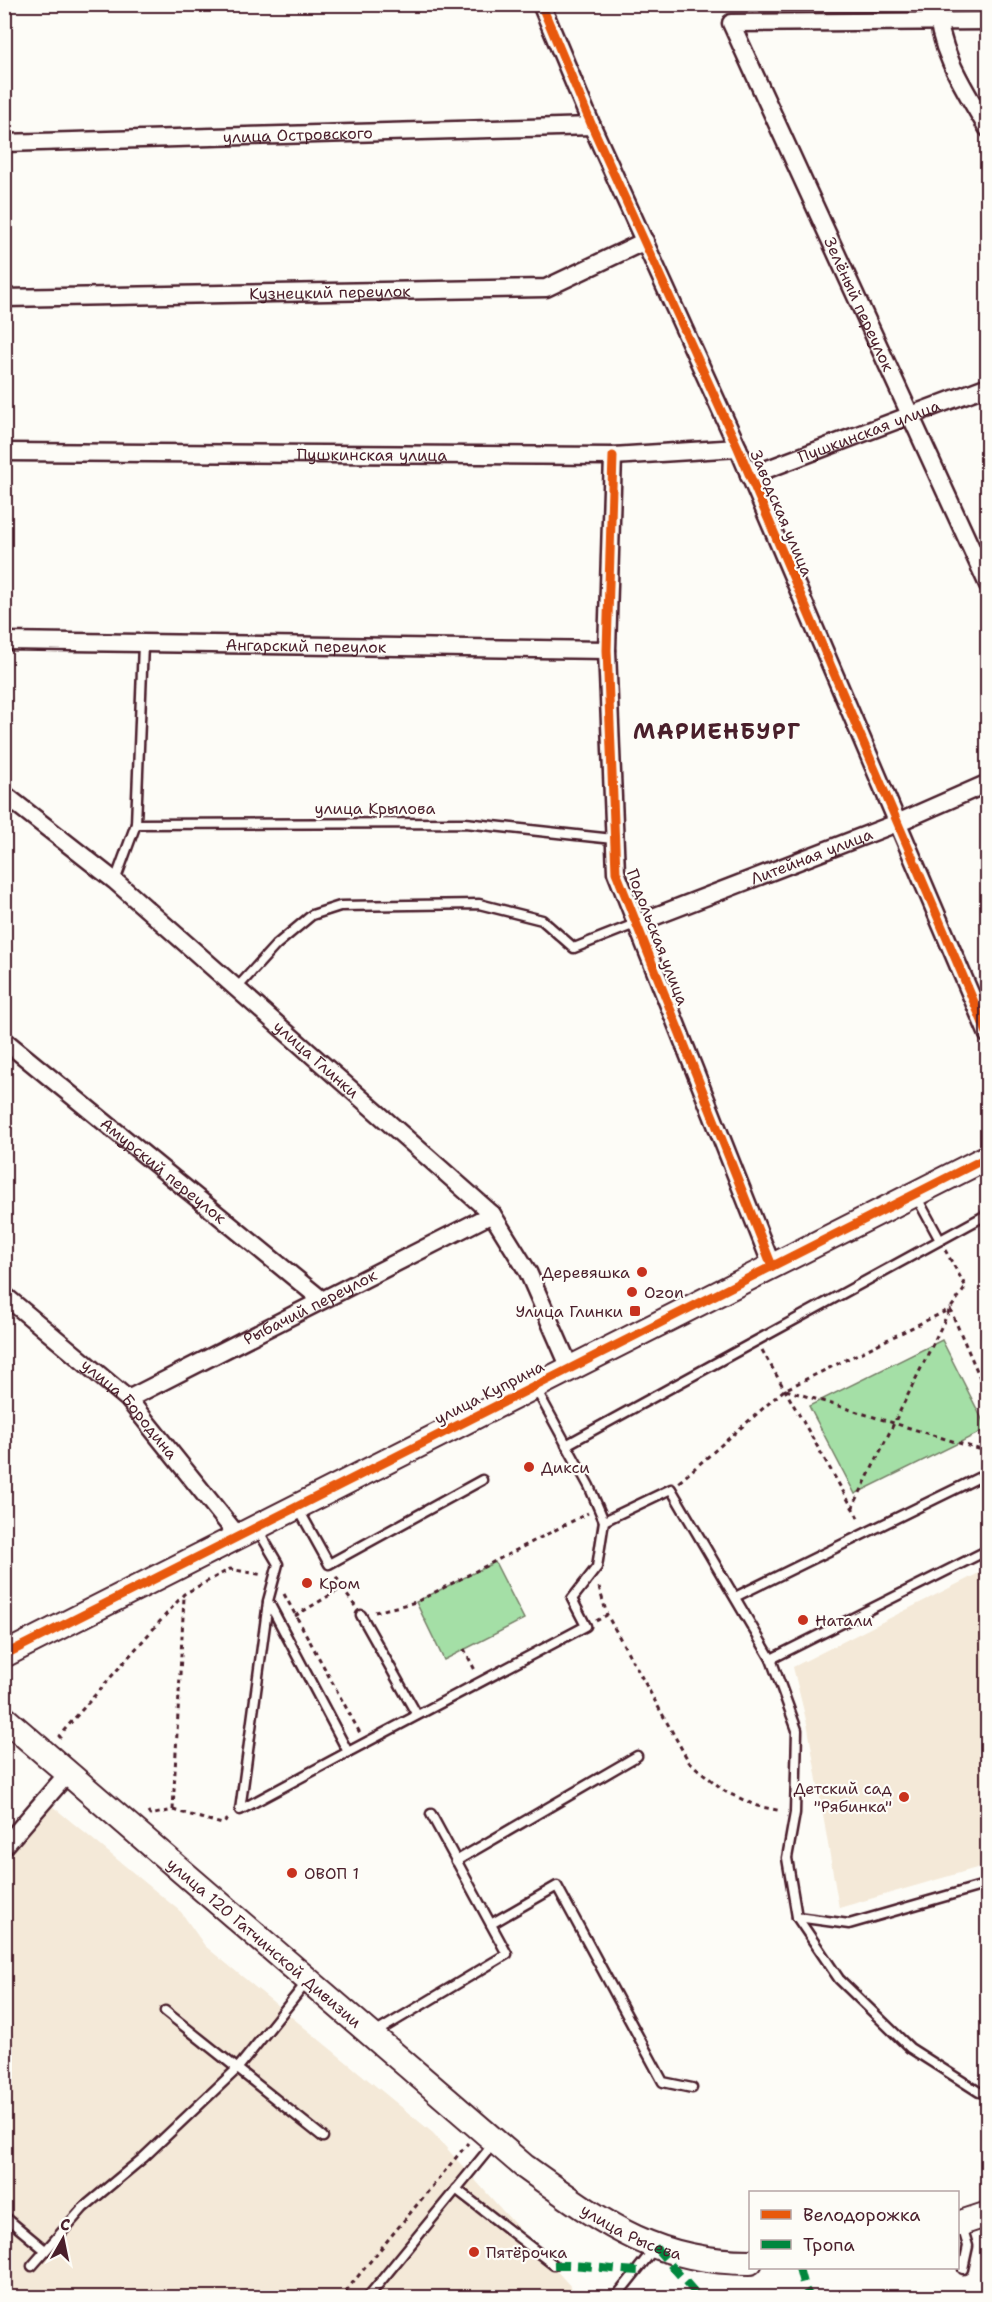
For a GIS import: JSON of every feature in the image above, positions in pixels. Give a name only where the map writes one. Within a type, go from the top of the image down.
[{"type":"street","name":"Заводская улица","points":[[542,4],[592,126],[738,448],[987,1035]]},
{"type":"street","points":[[938,4],[938,22],[953,69],[987,129]]},
{"type":"street","points":[[938,22],[987,21]]},
{"type":"street","name":"Зелёный переулок","points":[[938,22],[731,23],[987,585]]},
{"type":"street","name":"улица Островского","points":[[4,143],[592,126]]},
{"type":"street","name":"Кузнецкий переулок","points":[[4,298],[546,288],[645,241]]},
{"type":"street","name":"Пушкинская улица","points":[[749,476],[987,386]]},
{"type":"street","name":"Пушкинская улица","points":[[4,452],[613,456],[738,448]]},
{"type":"street","name":"Подольская улица","points":[[613,456],[607,650],[616,872],[772,1266]]},
{"type":"street","name":"Ангарский переулок","points":[[4,640],[607,650]]},
{"type":"street","name":"Литейная улица","points":[[635,924],[897,823],[987,783]]},
{"type":"street","name":"улица Глинки","points":[[4,794],[115,881],[492,1214],[528,1272],[570,1368]]},
{"type":"street","name":"Амурский переулок","points":[[4,1040],[322,1300]]},
{"type":"street","name":"улица Куприна","points":[[4,1654],[987,1157]]},
{"type":"street","name":"Рыбачий переулок","points":[[128,1399],[492,1214]]},
{"type":"street","name":"улица Бородина","points":[[4,1295],[128,1399],[247,1532]]},
{"type":"street","name":"улица 120 Гатчинской Дивизии","points":[[4,1718],[373,2034],[486,2136],[525,2167]]},
{"type":"street","points":[[4,1847],[68,1773]]},
{"type":"street","name":"улица Рысева","points":[[525,2167],[583,2208],[622,2232],[655,2247],[686,2257],[749,2262]]},
{"type":"street","points":[[959,2223],[987,2214]]},
{"type":"lane","points":[[115,881],[136,824],[143,644]]},
{"type":"lane","name":"улица Крылова","points":[[136,824],[465,823],[613,839]]},
{"type":"lane","points":[[236,990],[276,945],[312,915],[340,906],[480,904],[542,920],[574,948],[635,924]]},
{"type":"lane","points":[[915,1194],[940,1240]]},
{"type":"lane","points":[[566,1445],[987,1214]]},
{"type":"lane","points":[[240,1810],[586,1626],[572,1599],[597,1567],[604,1521],[535,1386]]},
{"type":"lane","points":[[735,1597],[987,1473]]},
{"type":"lane","points":[[297,1507],[329,1564],[482,1480]]},
{"type":"lane","points":[[604,1521],[671,1489],[771,1659],[797,1730],[795,1813],[787,1858],[797,1917],[839,1979],[910,2048],[979,2092],[987,2094]]},
{"type":"lane","points":[[240,1810],[268,1601],[278,1564],[247,1532]]},
{"type":"lane","points":[[771,1659],[987,1550]]},
{"type":"lane","points":[[268,1601],[348,1752]]},
{"type":"lane","points":[[361,1615],[417,1715]]},
{"type":"lane","points":[[456,1861],[637,1756]]},
{"type":"lane","points":[[373,2034],[507,1954],[431,1814]]},
{"type":"lane","points":[[797,1917],[849,1924],[987,1884]]},
{"type":"lane","points":[[491,1924],[556,1886],[663,2082],[692,2088]]},
{"type":"lane","points":[[32,2266],[82,2208],[143,2158],[237,2069],[309,1979]]},
{"type":"lane","points":[[165,2011],[323,2137]]},
{"type":"lane","points":[[367,2298],[456,2189],[486,2136]]},
{"type":"lane","points":[[456,2189],[554,2265]]},
{"type":"lane","points":[[4,2216],[45,2250]]},
{"type":"lane","points":[[959,2223],[968,2246],[963,2269]]},
{"type":"lane","points":[[615,2298],[655,2247]]},
{"type":"path","points":[[852,1509],[950,1309],[966,1287],[940,1240]]},
{"type":"path","points":[[671,1489],[784,1390],[950,1309]]},
{"type":"path","points":[[950,1309],[987,1396]]},
{"type":"path","points":[[757,1340],[866,1533]]},
{"type":"path","points":[[784,1390],[987,1452]]},
{"type":"path","points":[[329,1564],[361,1615],[416,1602],[598,1508]]},
{"type":"path","points":[[67,1743],[59,1736],[184,1594],[230,1569],[274,1577],[365,1743]]},
{"type":"path","points":[[594,1571],[607,1615],[689,1762],[726,1792],[757,1806],[795,1813]]},
{"type":"path","points":[[295,1616],[342,1588]]},
{"type":"path","points":[[173,1810],[184,1594]]},
{"type":"path","points":[[586,1626],[607,1615]]},
{"type":"path","points":[[464,1649],[481,1681]]},
{"type":"path","points":[[142,1808],[150,1815],[173,1810],[222,1824],[240,1810]]},
{"type":"path","points":[[340,2298],[486,2136]]},
{"type":"shaded area","name":"Детский сад \"Рябинка\"","points":[[987,1569],[987,1865],[839,1908],[808,1728],[793,1667]]},
{"type":"shaded area","points":[[51,1805],[181,1912],[205,1946],[433,2133],[580,2297],[5,2298],[5,1858]]},
{"type":"green space","points":[[942,1340],[987,1429],[855,1494],[809,1406]]},
{"type":"green space","points":[[495,1562],[524,1619],[444,1660],[416,1602]]},
{"type":"marked path","points":[[655,2247],[700,2298]]},
{"type":"marked path","points":[[554,2265],[638,2271]]},
{"type":"marked path","points":[[799,2269],[804,2287],[811,2298]]},
{"type":"cycle path","points":[[541,4],[592,126],[738,448],[988,1035]]},
{"type":"cycle path","points":[[613,456],[607,650],[616,872],[772,1266]]},
{"type":"cycle path","points":[[4,1655],[988,1157]]},
{"type":"place","name":"Деревяшка","points":[[642,1272]]},
{"type":"place","name":"Ozon","points":[[632,1292]]},
{"type":"place","name":"Улица Глинки","points":[[635,1311]]},
{"type":"place","name":"Дикси","points":[[529,1467]]},
{"type":"place","name":"Кром","points":[[307,1583]]},
{"type":"place","name":"Натали","points":[[803,1620]]},
{"type":"place","name":"Детский сад \"Рябинка\"","points":[[904,1797]]},
{"type":"place","name":"ОВОП 1","points":[[292,1873]]},
{"type":"place","name":"Пятёрочка","points":[[474,2252]]},
{"type":"district","name":"МАРИЕНБУРГ","points":[[717,731]]}]
